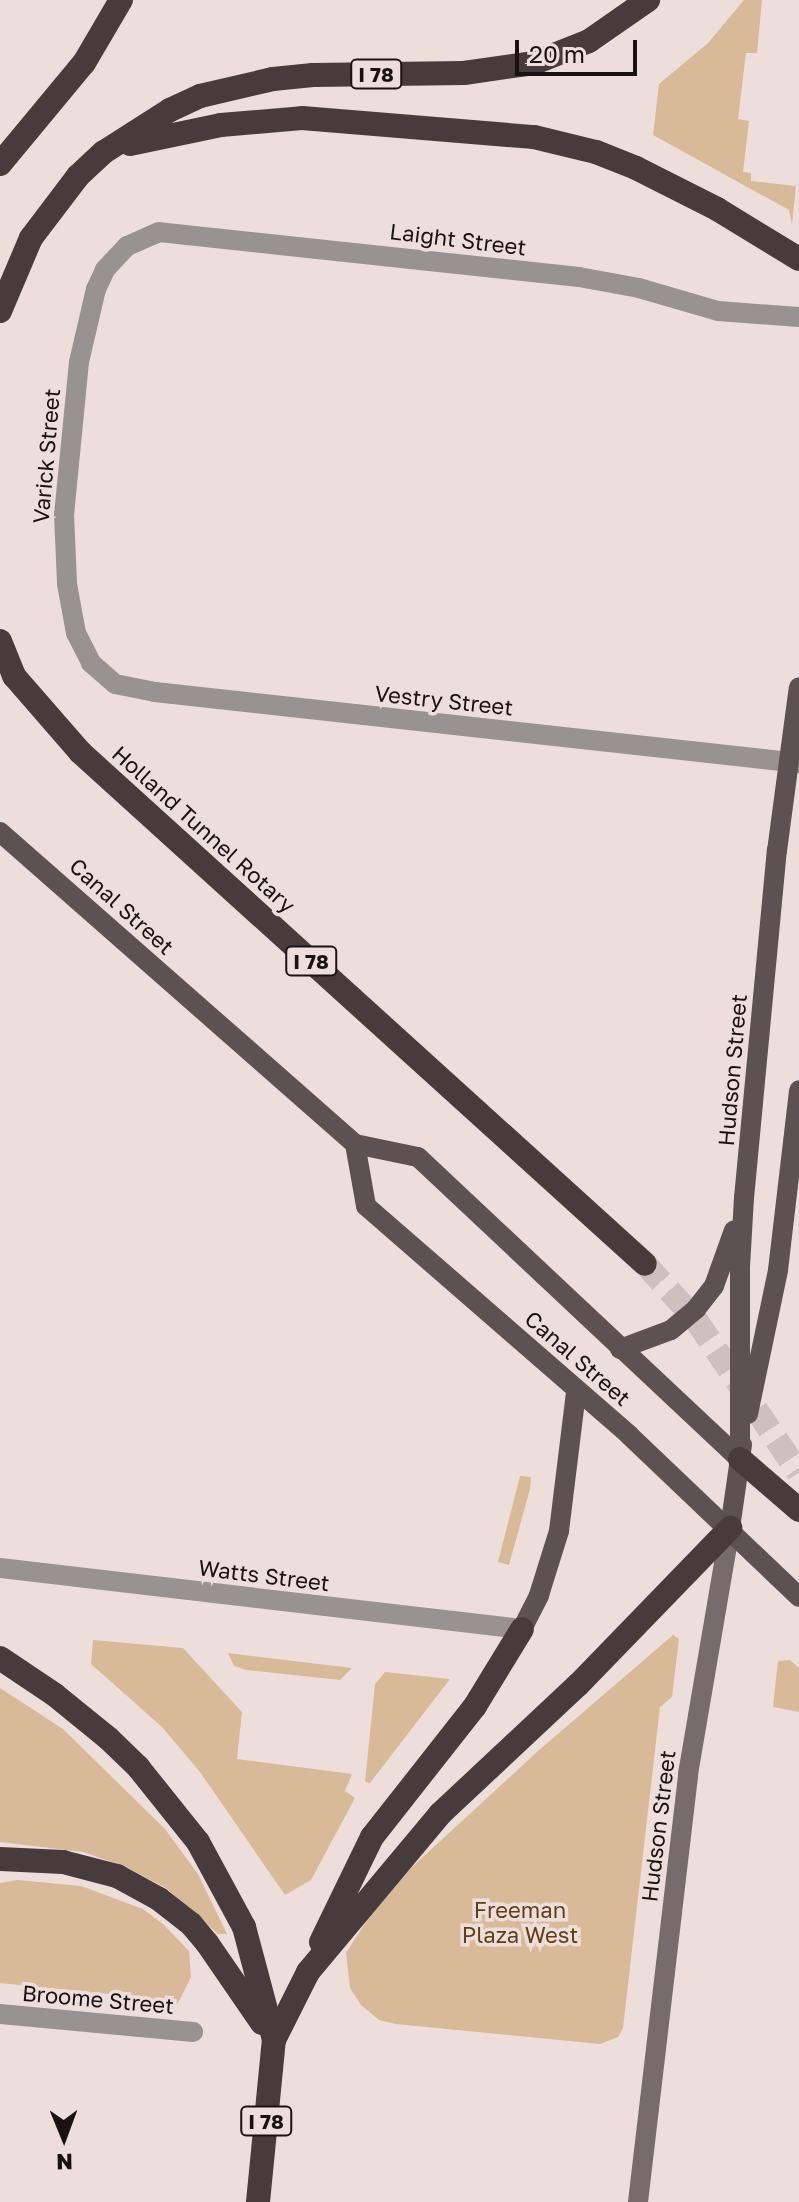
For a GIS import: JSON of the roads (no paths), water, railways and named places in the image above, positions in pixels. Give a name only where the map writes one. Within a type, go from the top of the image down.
[{"type":"highway","points":[[0,164],[77,72],[121,0]]},
{"type":"highway","name":"I 78","points":[[0,311],[31,238],[78,176],[104,152],[170,110],[200,96],[237,85],[313,75],[464,73],[534,63],[589,41],[648,0]]},
{"type":"highway","points":[[104,152],[184,131],[302,118],[534,137],[596,152],[636,168],[717,209],[799,259]]},
{"type":"highway","name":"Holland Tunnel Rotary","points":[[0,641],[14,676],[80,752],[645,1264]]},
{"type":"highway","name":"Canal Street","points":[[740,1459],[799,1510]]},
{"type":"highway","points":[[308,1972],[440,1814],[578,1685],[730,1528]]},
{"type":"highway","points":[[274,2040],[365,1849],[475,1706],[522,1629]]},
{"type":"highway","points":[[0,1658],[55,1695],[108,1738],[138,1767],[198,1842],[244,1927],[274,2040]]},
{"type":"highway","points":[[0,1859],[37,1858],[117,1876],[172,1907],[207,1943],[274,2040]]},
{"type":"highway","name":"I 78","points":[[258,2202],[274,2040]]},
{"type":"main road","name":"Hudson Street","points":[[740,1459],[740,1267],[744,1198],[777,851],[794,763],[799,687]]},
{"type":"main road","name":"Canal Street","points":[[0,832],[355,1144],[418,1157],[740,1459]]},
{"type":"main road","name":"Hudson Street","points":[[638,2202],[688,1774],[740,1459],[793,1204],[799,1090]]},
{"type":"main road","name":"Canal Street","points":[[355,1144],[366,1206],[730,1528],[799,1597]]},
{"type":"main road","points":[[620,1349],[671,1330],[696,1309],[723,1266],[744,1198]]},
{"type":"main road","points":[[522,1629],[539,1595],[559,1531],[576,1392]]},
{"type":"street","name":"Laight Street","points":[[116,257],[142,238],[180,232],[579,277],[639,288],[718,311],[799,317]]},
{"type":"street","name":"Varick Street","points":[[91,663],[76,633],[67,584],[66,478],[82,337],[96,289],[116,257]]},
{"type":"street","name":"Vestry Street","points":[[91,663],[115,684],[134,689],[794,763]]},
{"type":"street","name":"Watts Street","points":[[0,1568],[522,1629]]},
{"type":"street","name":"Broome Street","points":[[0,2014],[193,2032]]},
{"type":"tunnel","points":[[645,1264],[696,1320],[799,1473]]},
{"type":"park label","name":"Freeman Plaza West","points":[[520,1922]]}]
